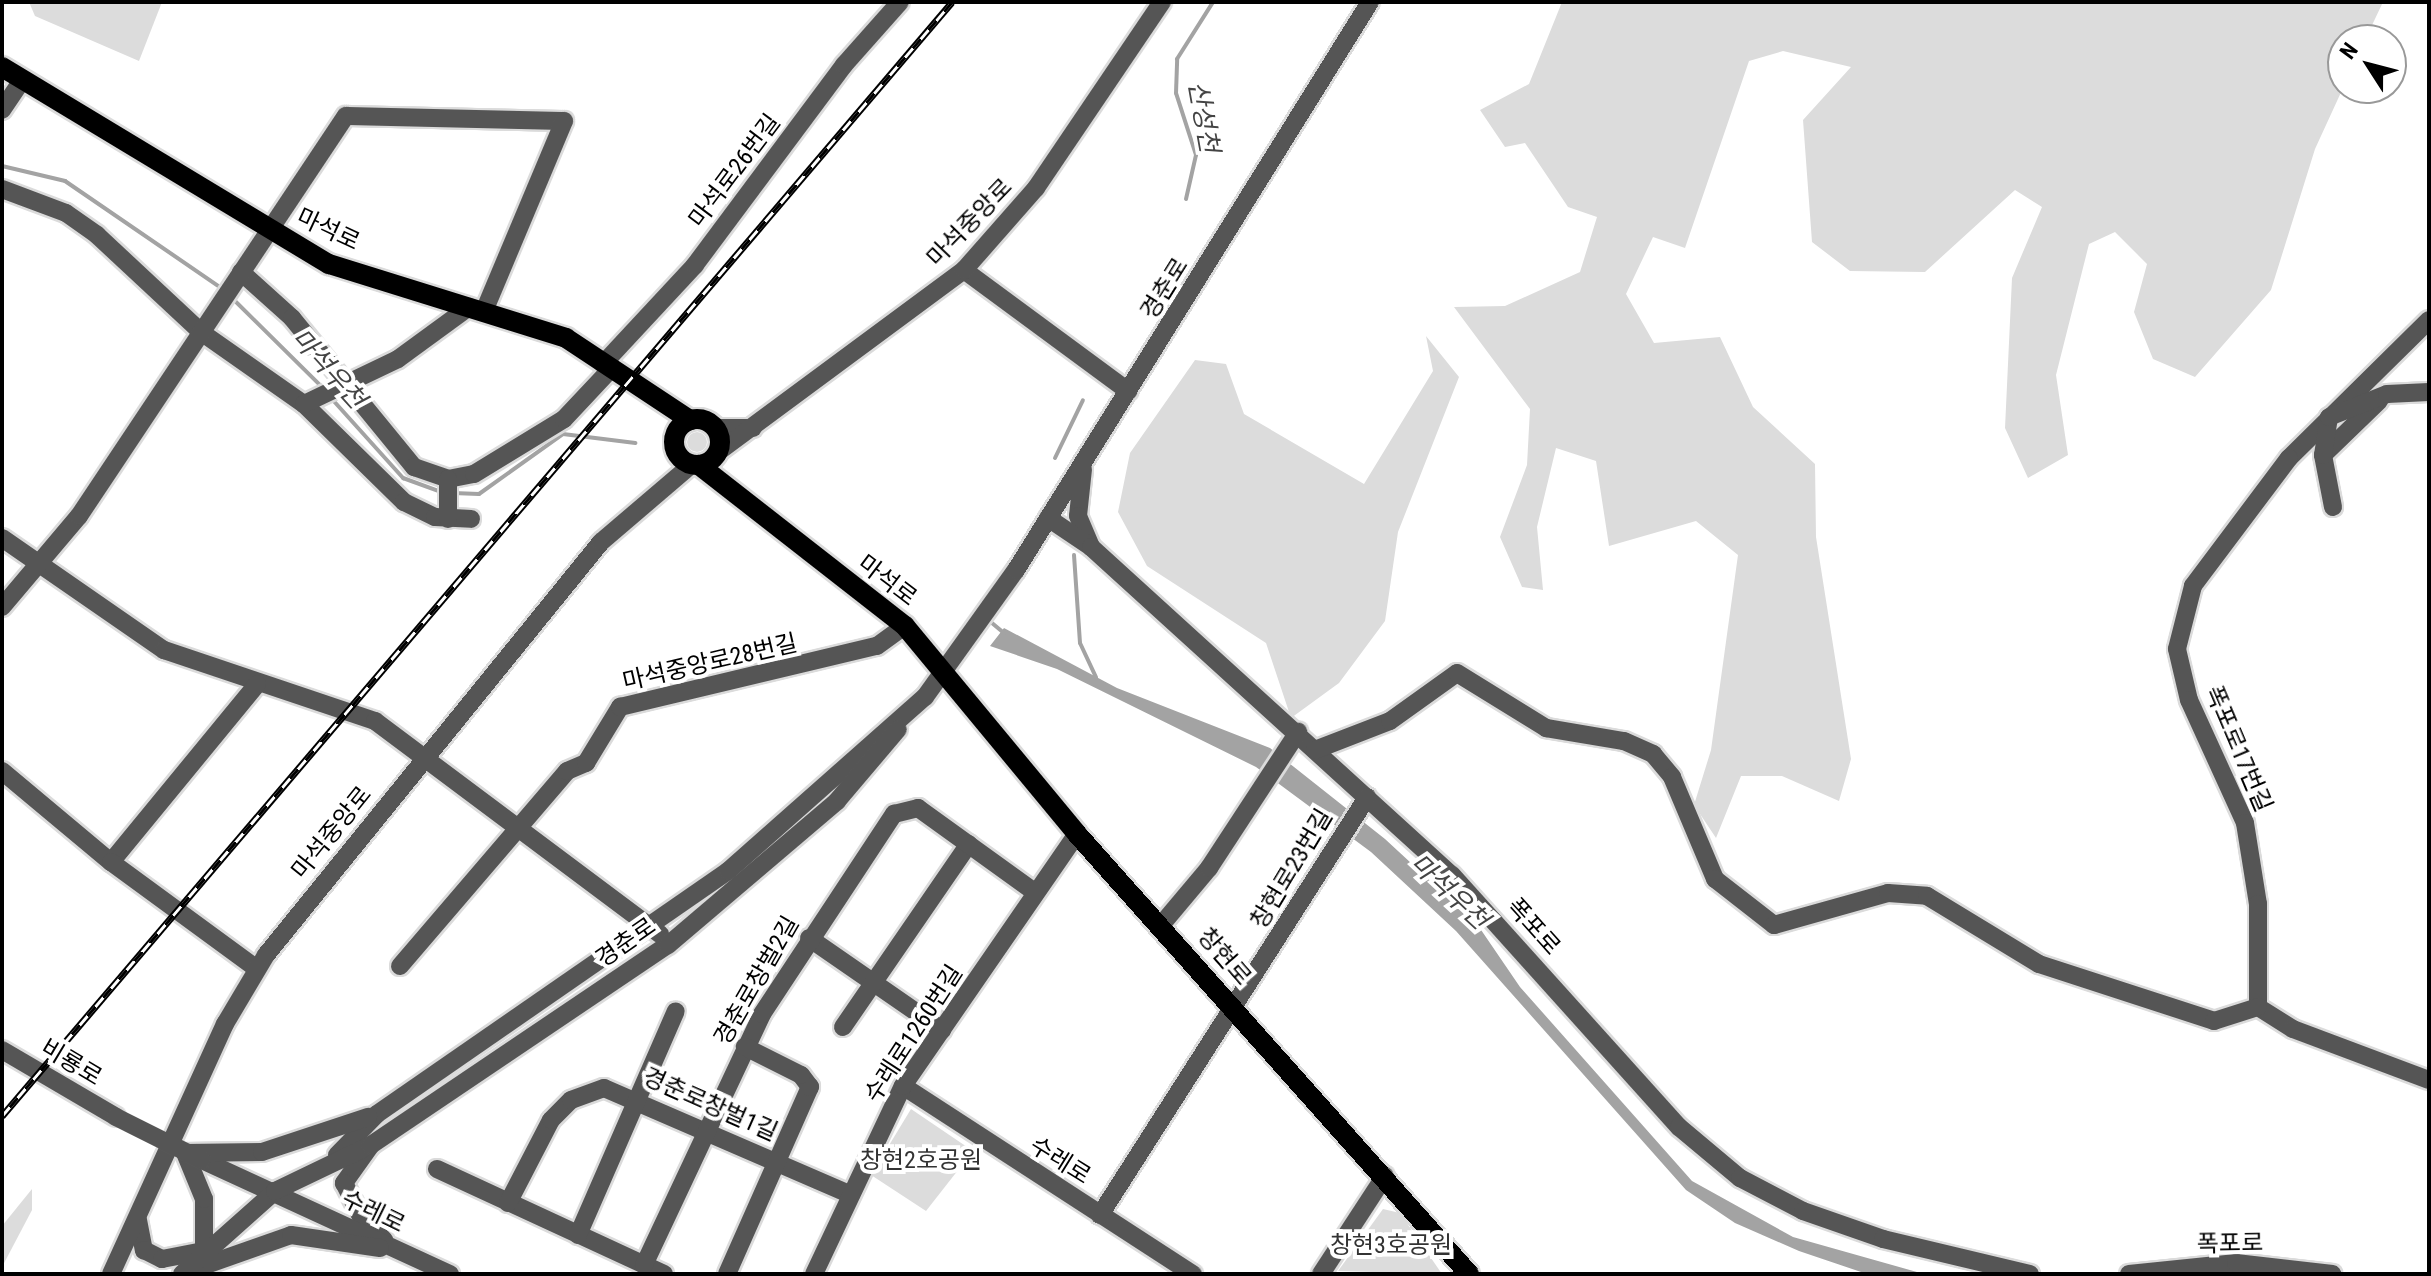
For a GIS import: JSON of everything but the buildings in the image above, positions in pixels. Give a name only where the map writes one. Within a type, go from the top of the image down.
[{"type":"main road","name":"마석로","points":[[2,67],[269,231],[329,264],[566,338],[650,397],[690,420],[715,428]]},
{"type":"main road","name":"마석로","points":[[650,397],[686,456],[714,483],[905,626],[944,671]]},
{"type":"main road","points":[[690,420],[686,456],[718,452],[715,428]]},
{"type":"main road","name":"창현로","points":[[944,671],[1077,834],[1162,924],[1469,1274]]},
{"type":"street","name":"마석로26번길","points":[[448,482],[474,474],[564,419],[695,265],[844,65],[900,2]]},
{"type":"street","name":"마석중앙로","points":[[718,452],[756,428],[964,270],[1036,188],[1162,2]]},
{"type":"street","name":"경춘로","points":[[183,1274],[204,1251],[275,1191],[337,1155],[371,1145],[668,945],[837,801],[880,758],[904,720],[975,629],[1048,518],[1370,2]]},
{"type":"street","points":[[2,110],[22,80]]},
{"type":"street","points":[[2,607],[39,564],[201,332],[346,116],[564,121],[476,309],[398,359],[309,401]]},
{"type":"street","points":[[2,189],[66,213],[201,332],[309,401],[404,502],[471,519]]},
{"type":"street","points":[[964,270],[1128,391]]},
{"type":"street","points":[[241,272],[414,467],[448,482],[447,513]]},
{"type":"street","name":"폭포로17번길","points":[[2258,1007],[2258,904],[2245,823],[2189,700],[2177,649],[2193,586],[2289,458],[2429,320]]},
{"type":"street","points":[[2333,507],[2323,455],[2329,417],[2387,394],[2429,392]]},
{"type":"street","points":[[2323,455],[2387,394]]},
{"type":"street","points":[[715,428],[756,428]]},
{"type":"street","name":"마석중앙로","points":[[111,1274],[257,969],[601,542],[673,480],[686,456]]},
{"type":"street","points":[[1084,461],[1078,516],[1091,547]]},
{"type":"street","name":"폭포로","points":[[1048,518],[1091,547],[1298,732],[1362,803],[1498,923],[1679,1127],[1740,1178],[1803,1211],[1883,1239],[2030,1274]]},
{"type":"street","points":[[2,538],[137,635],[257,684],[352,710],[426,757],[519,830],[654,925],[668,945]]},
{"type":"street","name":"마석중앙로28번길","points":[[400,966],[567,771],[586,763],[620,707],[877,646],[905,626]]},
{"type":"street","points":[[1315,750],[1390,721],[1457,673],[1546,728],[1624,741],[1653,754],[1672,777],[1715,879],[1774,925],[1888,893],[1927,896],[2039,964],[2214,1021],[2258,1007],[2293,1029],[2429,1080]]},
{"type":"street","points":[[111,862],[257,684]]},
{"type":"street","name":"경춘로","points":[[337,1155],[377,1114],[654,925],[904,720]]},
{"type":"street","points":[[1162,924],[1209,868],[1298,732]]},
{"type":"street","points":[[2,771],[111,862],[257,969]]},
{"type":"street","name":"창현로23번길","points":[[1100,1215],[1362,803]]},
{"type":"street","name":"경춘로창벌2길","points":[[644,1265],[745,1047],[809,938],[902,808],[918,808],[1036,893]]},
{"type":"street","name":"수레로1260번길","points":[[814,1274],[903,1086],[1077,834]]},
{"type":"street","points":[[843,1027],[969,844]]},
{"type":"street","points":[[809,938],[942,1030]]},
{"type":"street","points":[[578,1235],[676,1011]]},
{"type":"street","points":[[727,1274],[810,1087],[801,1075],[745,1047]]},
{"type":"street","name":"비룡로","points":[[2,1050],[116,1117],[193,1156]]},
{"type":"street","name":"수레로","points":[[903,1086],[1193,1274]]},
{"type":"street","name":"경춘로창벌1길","points":[[508,1203],[539,1137],[571,1100],[604,1088],[638,1099],[851,1195]]},
{"type":"street","points":[[193,1156],[222,1150],[284,1147],[377,1114]]},
{"type":"street","points":[[371,1145],[344,1183],[360,1215],[395,1250]]},
{"type":"street","points":[[137,1217],[144,1250],[162,1259],[204,1251],[204,1199],[194,1178],[193,1156]]},
{"type":"street","points":[[193,1156],[275,1191]]},
{"type":"street","points":[[437,1169],[664,1274]]},
{"type":"street","points":[[1321,1274],[1385,1176]]},
{"type":"street","name":"수레로","points":[[275,1191],[450,1274]]},
{"type":"street","points":[[183,1274],[291,1235],[395,1250]]},
{"type":"street","name":"폭포로","points":[[2129,1274],[2236,1263],[2332,1274]]},
{"type":"green space","points":[[29,2],[162,2],[139,61],[35,16]]},
{"type":"green space","points":[[1562,2],[2383,2],[2373,24],[2327,24],[2327,104],[2336,104],[2315,149],[2271,290],[2195,377],[2153,359],[2134,312],[2147,264],[2115,232],[2089,244],[2056,375],[2068,455],[2028,478],[2005,428],[2012,278],[2042,207],[2015,190],[1925,272],[1850,271],[1812,242],[1803,120],[1851,67],[1783,51],[1749,61],[1685,248],[1653,237],[1626,294],[1654,343],[1720,337],[1753,407],[1815,464],[1816,537],[1851,759],[1839,801],[1782,776],[1741,776],[1716,838],[1694,805],[1711,750],[1738,555],[1696,521],[1609,546],[1596,461],[1556,448],[1537,527],[1543,590],[1522,587],[1500,537],[1527,465],[1530,409],[1454,307],[1505,306],[1580,272],[1597,217],[1568,207],[1525,143],[1505,147],[1480,110],[1529,84]]},
{"type":"green space","points":[[1426,336],[1459,377],[1398,532],[1385,621],[1339,683],[1291,718],[1266,643],[1147,566],[1118,512],[1130,453],[1195,360],[1226,364],[1244,414],[1364,484],[1433,371]]},
{"type":"green space","points":[[697,432],[704,435],[707,442],[704,449],[697,452],[690,449],[687,442],[690,435]]},
{"type":"green space","name":"창현2호공원","points":[[911,1109],[973,1151],[926,1211],[871,1175]]},
{"type":"green space","points":[[32,1189],[32,1210],[2,1267],[2,1226]]},
{"type":"green space","name":"창현3호공원","points":[[1383,1209],[1400,1213],[1442,1274],[1338,1271]]},
{"type":"shaded area","points":[[1004,628],[1117,688],[1270,748],[1385,839],[1477,924],[1520,987],[1692,1181],[1793,1237],[1924,1274],[1867,1274],[1799,1251],[1735,1223],[1686,1190],[1456,931],[1371,852],[1256,767],[1057,669],[990,646]]},
{"type":"waterway","name":"산성천","points":[[1186,199],[1196,155],[1176,93],[1177,59],[1213,2]]},
{"type":"waterway","name":"마석우천","points":[[2,166],[65,181],[224,290]]},
{"type":"waterway","name":"마석우천","points":[[230,296],[323,388]]},
{"type":"waterway","name":"마석우천","points":[[331,398],[403,478],[444,493]]},
{"type":"waterway","name":"산성천","points":[[1055,458],[1083,400]]},
{"type":"waterway","name":"마석우천","points":[[453,493],[479,494],[563,434],[635,443]]},
{"type":"waterway","name":"산성천","points":[[1074,555],[1080,643],[1096,677]]},
{"type":"waterway","name":"마석우천","points":[[986,618],[1004,633]]},
{"type":"railway","points":[[2,1116],[952,2]]}]
